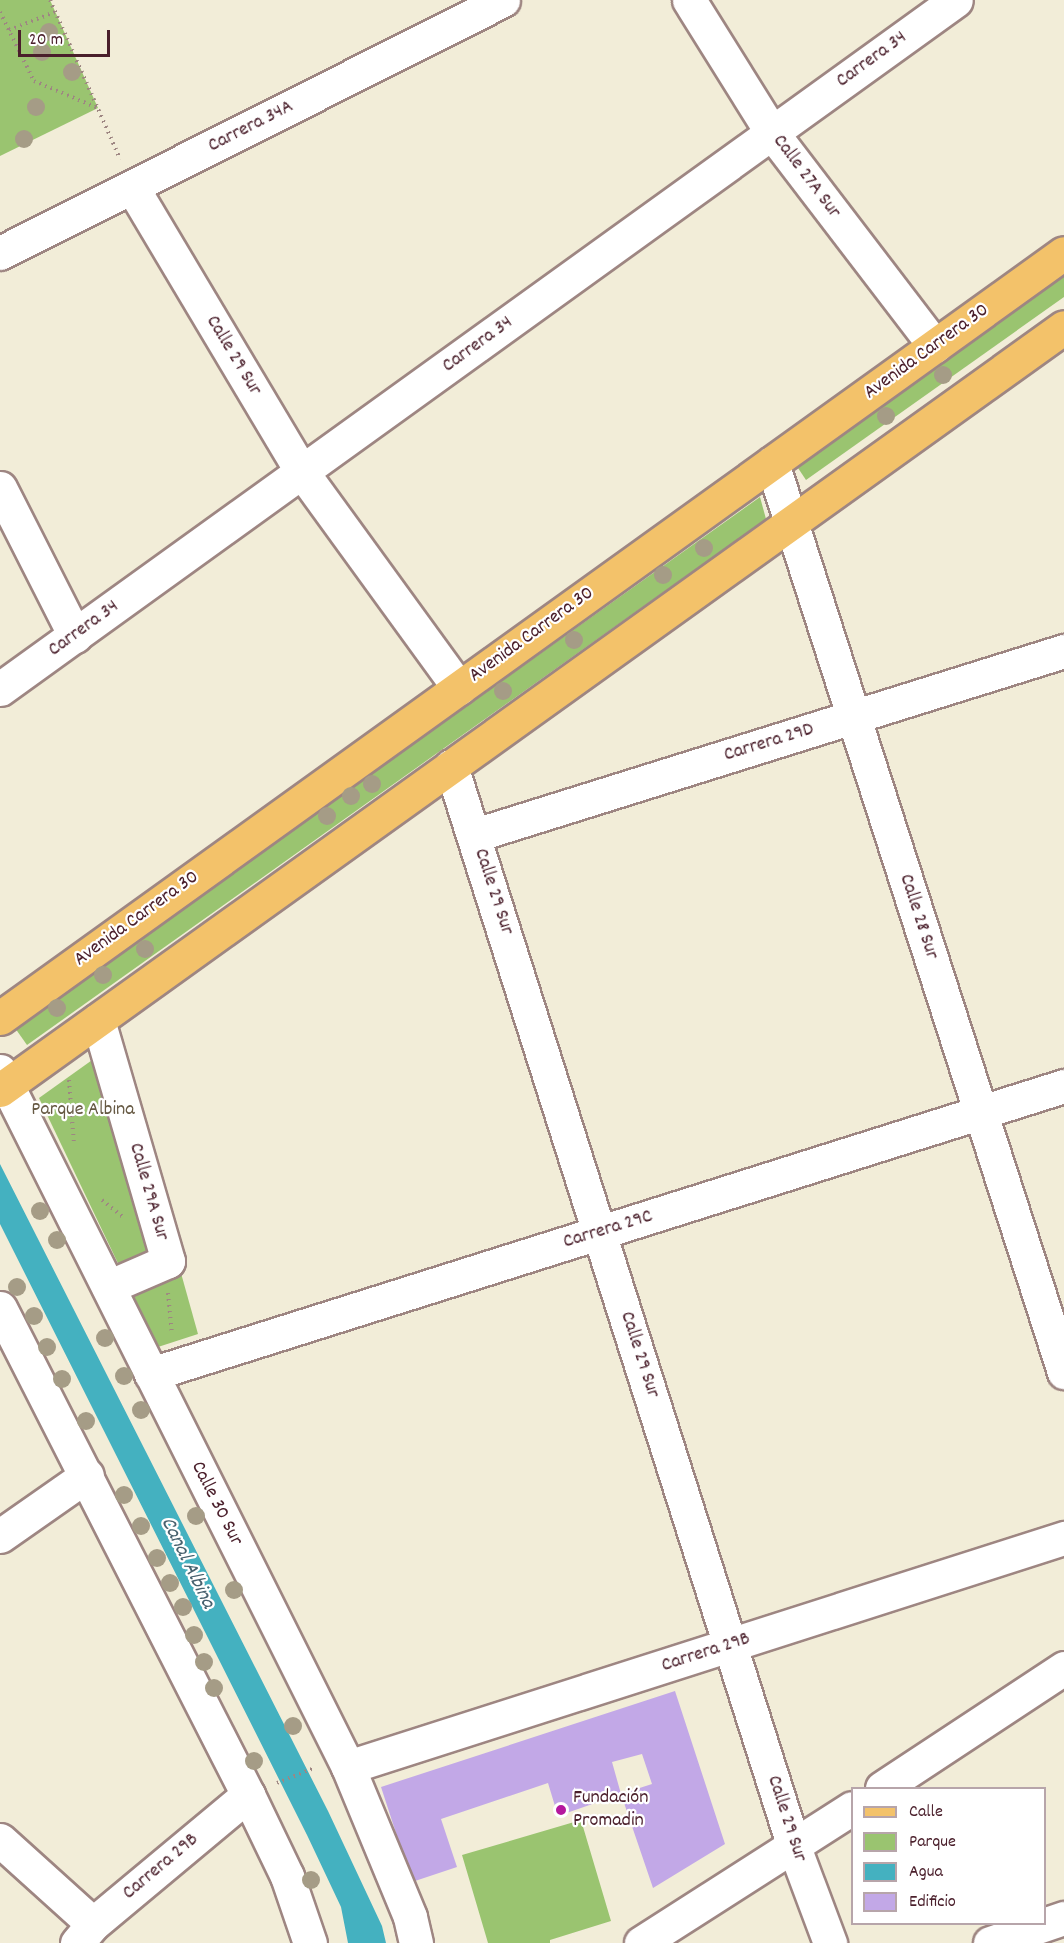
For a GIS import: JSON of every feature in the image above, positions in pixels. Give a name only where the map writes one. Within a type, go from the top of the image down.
[{"type":"main road","name":"Avenida Carrera 30","points":[[0,1018],[1064,253]]},
{"type":"main road","points":[[2,1082],[98,1020],[1064,327]]},
{"type":"street","name":"Carrera 34A","points":[[0,253],[503,0]]},
{"type":"street","name":"Calle 27A Sur","points":[[689,0],[772,133],[934,346]]},
{"type":"street","name":"Carrera 34","points":[[0,689],[956,0]]},
{"type":"street","name":"Calle 29 Sur","points":[[132,187],[302,472],[459,688]]},
{"type":"street","name":"Calle 28 Sur","points":[[772,462],[1064,1372]]},
{"type":"street","points":[[0,488],[75,636]]},
{"type":"street","name":"Carrera 29D","points":[[475,835],[1064,651]]},
{"type":"street","name":"Calle 29 Sur","points":[[451,766],[475,835],[794,1847],[830,1943]]},
{"type":"street","name":"Calle 29A Sur","points":[[98,1020],[168,1261],[108,1287]]},
{"type":"street","name":"Calle 30 Sur","points":[[2,1082],[108,1287],[348,1767],[410,1917],[416,1943]]},
{"type":"street","name":"Carrera 29C","points":[[151,1374],[1064,1086]]},
{"type":"street","points":[[0,1308],[87,1475],[262,1790],[310,1943]]},
{"type":"street","points":[[0,1536],[87,1475]]},
{"type":"street","name":"Carrera 29B","points":[[348,1767],[1064,1538]]},
{"type":"street","points":[[884,1787],[1064,1668]]},
{"type":"street","name":"Carrera 29B","points":[[85,1934],[262,1790]]},
{"type":"street","points":[[641,1943],[851,1809]]},
{"type":"street","points":[[0,1840],[85,1934]]},
{"type":"street","points":[[1046,1924],[1064,1918]]},
{"type":"street","points":[[990,1943],[1043,1925]]},
{"type":"path","points":[[50,0],[132,187]]},
{"type":"path","points":[[0,12],[34,81],[98,108]]},
{"type":"path","points":[[9,30],[55,12]]},
{"type":"path","points":[[262,1790],[316,1767]]},
{"type":"green space","points":[[0,0],[50,0],[98,108],[0,156]]},
{"type":"green space","points":[[1064,274],[1064,297],[806,480],[796,465]]},
{"type":"green space","points":[[760,497],[766,519],[27,1045],[15,1028]]},
{"type":"green space","name":"Parque Albina","points":[[102,1053],[179,1266],[198,1334],[158,1347],[39,1098]]},
{"type":"green space","points":[[581,1820],[611,1921],[550,1940],[550,1943],[488,1943],[462,1855]]},
{"type":"water","name":"Canal Albina","points":[[0,1164],[328,1811],[382,1926],[386,1943],[348,1943],[341,1907],[307,1835],[0,1224]]},
{"type":"building","points":[[675,1691],[725,1844],[653,1888],[621,1794],[558,1816],[548,1783],[441,1819],[457,1867],[412,1882],[381,1787]],"holes":[[[642,1754],[652,1784],[621,1794],[612,1762]]]},
{"type":"place","name":"Fundación Promadin","points":[[561,1810]]}]
